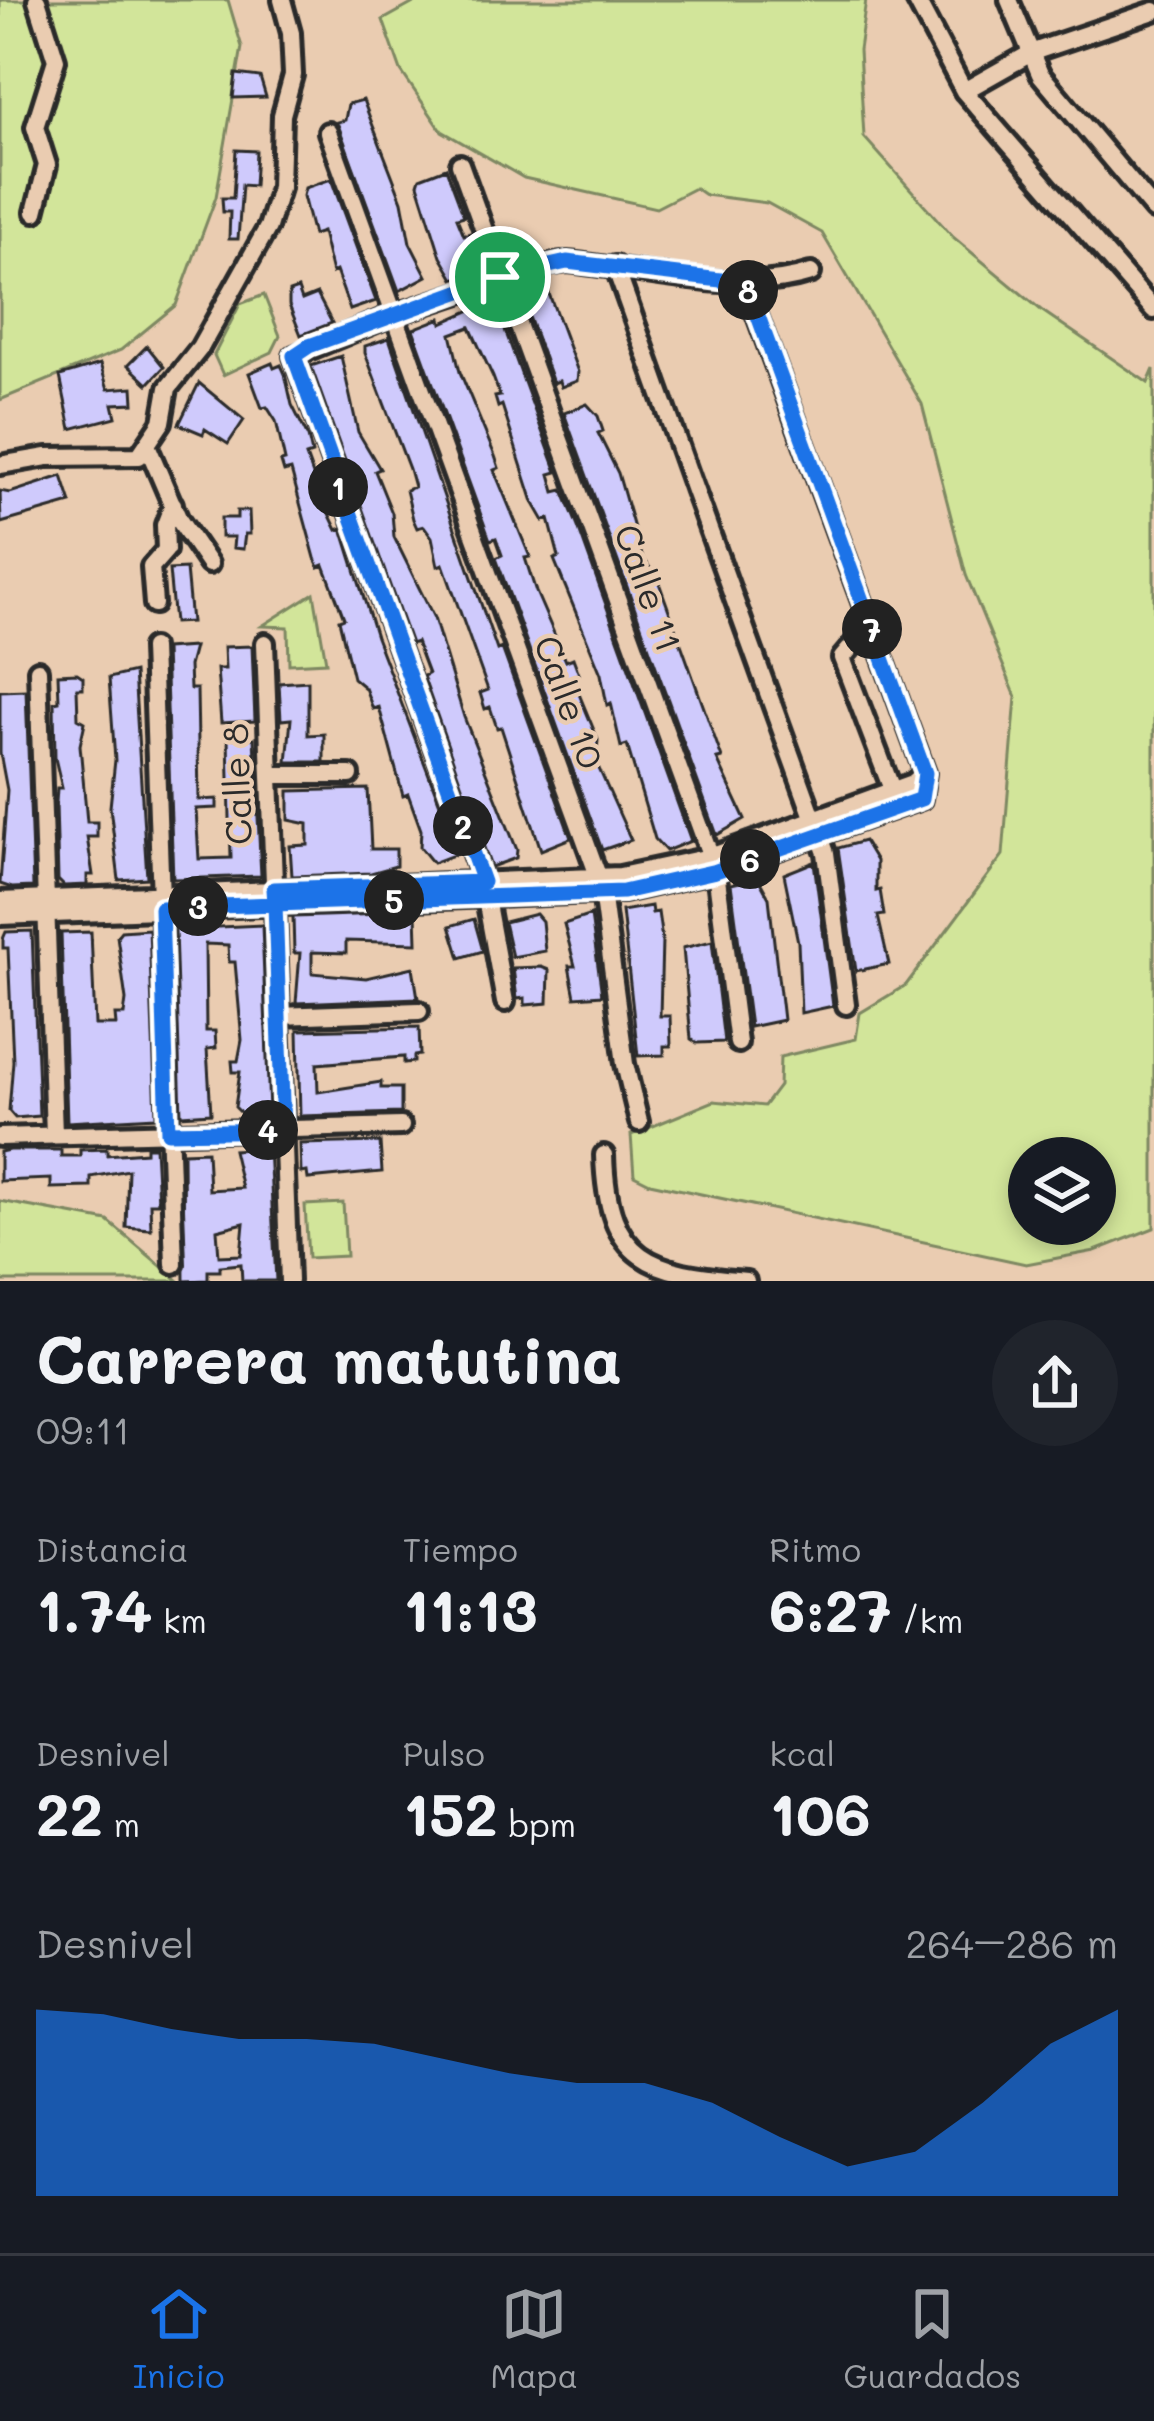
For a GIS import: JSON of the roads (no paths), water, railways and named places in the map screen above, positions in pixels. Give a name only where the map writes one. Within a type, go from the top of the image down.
[{"type":"street","points":[[35,212],[46,165],[35,128],[56,60],[37,0]]},
{"type":"street","points":[[0,465],[47,457],[139,456],[162,422],[168,388],[200,348],[268,227],[280,188],[282,116],[293,75],[291,33],[282,0]]},
{"type":"street","points":[[916,0],[964,91],[1154,310]]},
{"type":"street","points":[[1009,0],[1040,74],[1154,210]]},
{"type":"street","points":[[964,91],[1033,52],[1154,11]]},
{"type":"street","name":"Calle 10","points":[[328,132],[601,885],[625,1064],[639,1123]]},
{"type":"street","name":"Calle 11","points":[[460,164],[713,864],[738,1043]]},
{"type":"street","points":[[505,1002],[484,889],[295,366],[296,351],[500,277],[567,262],[746,283],[783,282],[811,273]]},
{"type":"street","points":[[615,266],[816,827],[832,881],[846,1005]]},
{"type":"street","points":[[0,916],[46,907],[161,900],[601,885],[713,864],[896,799],[921,799],[925,773],[746,283]]},
{"type":"street","points":[[147,445],[173,503],[209,564]]},
{"type":"street","points":[[154,604],[151,567],[166,550],[165,525],[173,503]]},
{"type":"street","points":[[870,625],[842,658],[896,799]]},
{"type":"street","name":"Calle 8","points":[[265,644],[289,1281]]},
{"type":"street","points":[[152,648],[175,1264]]},
{"type":"street","points":[[38,670],[54,1135]]},
{"type":"street","points":[[270,776],[350,775]]},
{"type":"street","points":[[0,901],[46,907]]},
{"type":"street","points":[[279,1016],[419,1011]]},
{"type":"street","points":[[0,1137],[401,1126]]},
{"type":"street","points":[[604,1155],[605,1193],[618,1235],[637,1255],[701,1281],[746,1281]]}]
